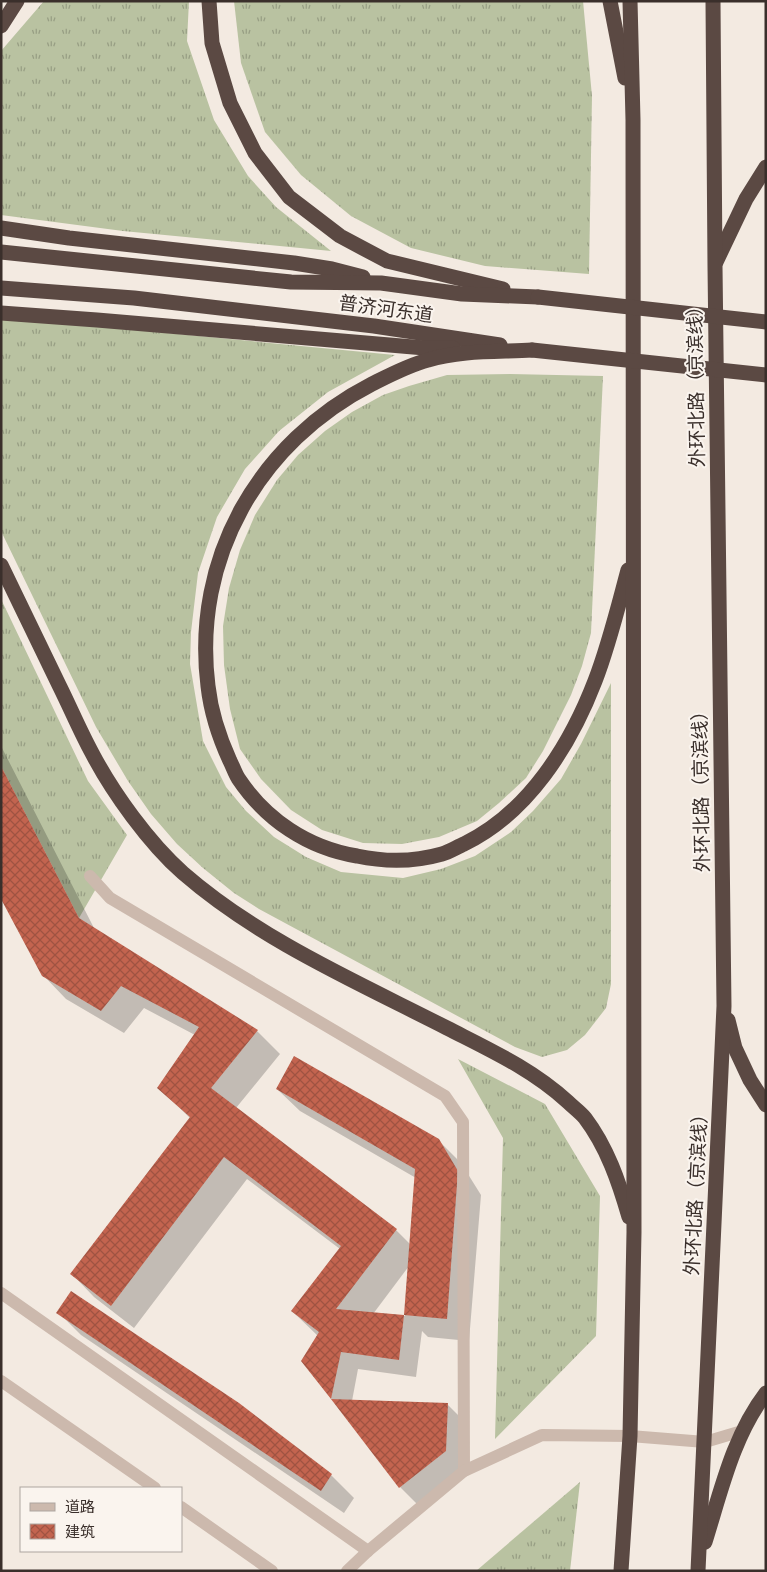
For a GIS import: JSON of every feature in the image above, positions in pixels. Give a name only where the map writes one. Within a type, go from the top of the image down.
[{"type":"highway","points":[[1,26],[18,1]]},
{"type":"highway","points":[[209,1],[212,43],[230,103],[255,153],[289,197],[340,236],[387,260],[538,297]]},
{"type":"highway","points":[[610,1],[632,120]]},
{"type":"highway","points":[[620,1571],[630,1436],[634,1232],[634,547],[630,1]]},
{"type":"highway","name":"外环北路（京滨线）","points":[[698,1568],[724,1006],[714,266],[713,1]]},
{"type":"highway","points":[[714,266],[746,199],[766,167]]},
{"type":"highway","points":[[1,228],[69,238],[332,268],[381,283]]},
{"type":"highway","name":"普济河东道","points":[[1,252],[291,282],[381,283],[462,294],[538,297],[766,322]]},
{"type":"highway","name":"普济河东道","points":[[1,288],[134,298],[374,326],[532,350],[766,374]]},
{"type":"highway","points":[[1,313],[425,348],[532,350]]},
{"type":"highway","points":[[532,350],[454,354],[428,360],[379,380],[324,414],[302,433],[278,456],[253,490],[237,516],[213,582],[206,639],[206,670],[210,705],[220,739],[238,777],[267,812],[299,837],[336,853],[375,860],[409,860],[444,853],[491,829],[517,807],[533,790],[565,743],[581,712],[594,684],[605,652],[634,547]]},
{"type":"highway","points":[[1,565],[92,753],[114,789],[157,846],[181,871],[218,902],[254,927],[520,1065],[557,1092],[584,1117],[602,1147],[618,1181],[634,1232]]},
{"type":"highway","points":[[724,1006],[735,1048],[750,1080],[766,1105]]},
{"type":"highway","points":[[698,1568],[721,1489],[742,1431],[766,1393]]},
{"type":"street","points":[[90,876],[110,898],[446,1096],[463,1122],[464,1472]]},
{"type":"street","points":[[1,1293],[368,1551]]},
{"type":"street","points":[[1,1382],[154,1487]]},
{"type":"street","points":[[347,1571],[368,1551],[464,1472],[542,1435],[630,1436],[705,1442],[742,1431]]},
{"type":"street","points":[[182,1508],[272,1571]]},
{"type":"green space","points":[[44,1],[189,1],[187,41],[214,120],[248,176],[276,207],[331,251],[123,231],[1,215],[1,51]]},
{"type":"green space","points":[[234,1],[583,1],[592,96],[589,274],[485,266],[411,248],[351,216],[301,175],[265,132],[241,63]]},
{"type":"green space","points":[[1,319],[43,321],[395,355],[328,392],[279,431],[245,469],[217,517],[198,573],[191,632],[190,664],[203,741],[226,787],[246,811],[274,837],[306,857],[341,872],[403,878],[441,869],[475,856],[511,832],[533,811],[561,779],[581,744],[611,683],[611,984],[606,1008],[585,1035],[567,1050],[542,1057],[515,1047],[259,909],[234,893],[203,868],[177,844],[151,814],[128,781],[96,727],[1,531]]},
{"type":"green space","points":[[447,375],[603,376],[591,633],[582,666],[571,695],[543,751],[526,778],[477,821],[439,837],[402,844],[363,843],[322,830],[291,810],[261,779],[240,749],[230,709],[224,665],[223,626],[229,588],[240,550],[255,515],[277,480],[298,455],[325,431],[352,412],[383,395]]},
{"type":"green space","points":[[1,599],[88,781],[127,835],[79,918],[1,766]]},
{"type":"green space","points":[[458,1059],[545,1104],[600,1196],[596,1336],[495,1439],[503,1138]]},
{"type":"green space","points":[[580,1482],[570,1571],[476,1571]]},
{"type":"building","points":[[1,766],[79,918],[258,1030],[211,1088],[397,1229],[336,1309],[404,1315],[399,1360],[341,1352],[331,1399],[301,1361],[319,1332],[291,1311],[341,1246],[224,1157],[111,1306],[70,1274],[190,1117],[157,1088],[199,1027],[121,986],[101,1011],[42,976],[1,899]]},
{"type":"building","points":[[294,1056],[439,1139],[458,1171],[447,1319],[404,1315],[415,1169],[276,1089]]},
{"type":"building","points":[[71,1291],[239,1403],[332,1474],[321,1491],[56,1313]]},
{"type":"building","points":[[331,1399],[448,1403],[446,1451],[399,1488]]}]
